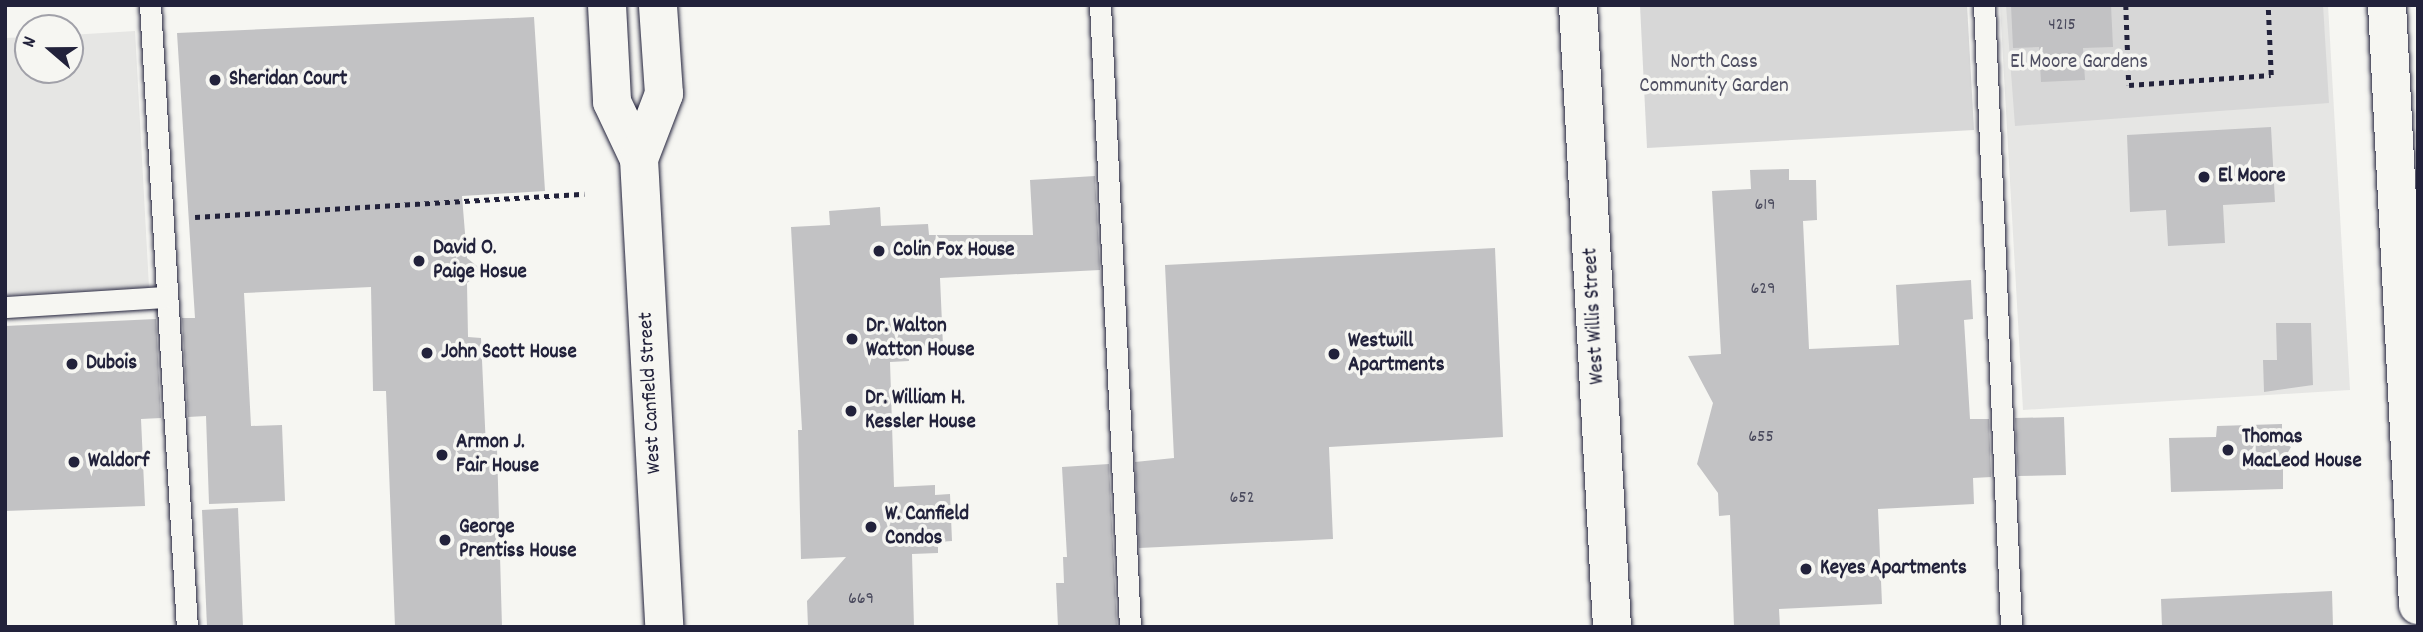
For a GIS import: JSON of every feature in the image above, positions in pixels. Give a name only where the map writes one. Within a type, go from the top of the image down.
[{"type":"street","name":"West Canfield Street","points":[[607,5],[612,102],[639,159],[664,627]]},
{"type":"street","name":"West Canfield Street","points":[[639,159],[664,94],[658,5]]},
{"type":"street","name":"West Willis Street","points":[[1578,5],[1612,627]]},
{"type":"street","points":[[2388,5],[2410,277],[2418,605]]},
{"type":"lane","points":[[150,5],[187,627]]},
{"type":"lane","points":[[1100,5],[1130,627]]},
{"type":"lane","points":[[1984,5],[2011,627]]},
{"type":"lane","points":[[5,307],[166,297]]},
{"type":"path","points":[[2126,5],[2129,85],[2271,75],[2268,5]]},
{"type":"path","points":[[163,219],[584,194]]},
{"type":"shaded area","points":[[2000,5],[2328,5],[2350,390],[2023,410]]},
{"type":"shaded area","points":[[135,31],[149,287],[5,295],[5,38],[14,38],[14,84],[84,84],[84,34]]},
{"type":"green space","name":"North Cass Community Garden","points":[[1640,5],[1967,5],[1974,130],[1647,148]]},
{"type":"green space","name":"El Moore Gardens","points":[[2006,5],[2323,5],[2329,103],[2015,126]]},
{"type":"building","points":[[2011,5],[2111,5],[2113,47],[2083,48],[2085,80],[2041,82],[2039,47],[2013,48]]},
{"type":"building","points":[[534,17],[545,191],[462,196],[467,258],[483,271],[467,283],[468,337],[481,338],[486,448],[497,448],[502,627],[395,627],[386,391],[373,391],[371,287],[244,293],[251,426],[282,425],[285,501],[209,504],[206,416],[188,417],[182,318],[195,318],[177,33]]},
{"type":"building","name":"El Moore","points":[[2271,127],[2275,202],[2223,205],[2225,243],[2168,246],[2166,210],[2130,212],[2127,135]]},
{"type":"building","points":[[1789,169],[1789,180],[1816,180],[1817,220],[1803,221],[1809,349],[1899,345],[1896,285],[1971,280],[1973,319],[1964,320],[1970,419],[1989,419],[1991,477],[1973,478],[1974,504],[1878,509],[1882,604],[1779,609],[1780,627],[1734,627],[1730,515],[1719,516],[1718,493],[1697,464],[1713,403],[1688,356],[1721,354],[1712,191],[1751,189],[1750,170]]},
{"type":"building","points":[[1095,176],[1100,270],[940,278],[943,346],[908,348],[909,361],[890,362],[894,487],[935,485],[935,495],[950,494],[952,541],[938,542],[938,553],[912,554],[914,627],[808,627],[807,601],[846,557],[801,559],[798,430],[802,430],[791,227],[830,225],[829,211],[880,207],[881,226],[928,224],[929,235],[1033,235],[1030,180]]},
{"type":"building","name":"Westwill Apartments","points":[[1495,248],[1503,437],[1329,447],[1333,539],[1139,548],[1135,462],[1174,458],[1165,265]]},
{"type":"building","points":[[156,319],[161,418],[141,419],[145,506],[5,511],[5,326]]},
{"type":"building","points":[[2276,323],[2311,323],[2313,385],[2264,392],[2263,360],[2277,360]]},
{"type":"building","points":[[2064,417],[2066,475],[2018,476],[2015,418]]},
{"type":"building","name":"Thomas MacLeod House","points":[[2282,424],[2282,442],[2291,447],[2283,461],[2283,489],[2171,492],[2169,438],[2216,437],[2217,426]]},
{"type":"building","points":[[1109,464],[1117,627],[1058,627],[1056,583],[1064,583],[1063,557],[1067,557],[1062,467]]},
{"type":"building","points":[[238,508],[243,627],[207,627],[202,510]]},
{"type":"building","points":[[2332,591],[2333,627],[2162,627],[2161,599]]},
{"type":"place","name":"Sheridan Court","points":[[215,80]]},
{"type":"place","name":"El Moore","points":[[2204,177]]},
{"type":"place","name":"Colin Fox House","points":[[879,251]]},
{"type":"place","name":"David O. Paige Hosue","points":[[419,261]]},
{"type":"place","name":"Dr. Walton Watton House","points":[[852,339]]},
{"type":"place","name":"John Scott House","points":[[427,353]]},
{"type":"place","name":"Westwill Apartments","points":[[1334,354]]},
{"type":"place","name":"Dubois","points":[[72,364]]},
{"type":"place","name":"Dr. William H. Kessler House","points":[[851,411]]},
{"type":"place","name":"Thomas MacLeod House","points":[[2228,450]]},
{"type":"place","name":"Armon J. Fair House","points":[[442,455]]},
{"type":"place","name":"Waldorf","points":[[74,462]]},
{"type":"place","name":"W. Canfield Condos","points":[[871,527]]},
{"type":"place","name":"George Prentiss House","points":[[445,540]]},
{"type":"place","name":"Keyes Apartments","points":[[1806,569]]}]
